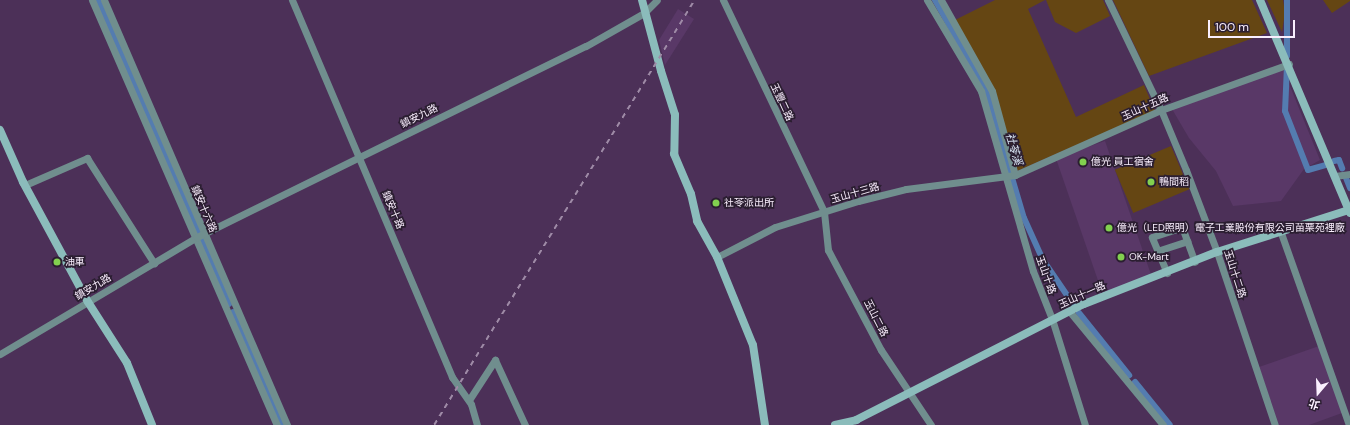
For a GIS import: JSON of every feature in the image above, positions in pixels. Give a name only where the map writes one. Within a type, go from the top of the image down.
[{"type":"street","points":[[92,0],[201,235],[277,425]]},
{"type":"street","name":"鎮安十六路","points":[[104,0],[201,235],[287,425]]},
{"type":"street","name":"鎮安十路","points":[[292,0],[360,157],[452,377],[469,400],[477,425]]},
{"type":"street","points":[[642,0],[644,13],[675,115],[674,154],[691,194],[697,221],[717,257],[753,345],[765,425]]},
{"type":"street","name":"鎮安九路","points":[[0,354],[201,235],[586,46],[644,13],[657,0]]},
{"type":"street","name":"玉豐二路","points":[[723,0],[824,212]]},
{"type":"street","points":[[927,0],[981,91],[1010,176]]},
{"type":"street","points":[[941,0],[992,91],[1010,176]]},
{"type":"street","name":"玉山十二路","points":[[1108,0],[1161,110],[1217,252],[1275,425]]},
{"type":"street","points":[[1260,0],[1289,64],[1349,212]]},
{"type":"street","name":"玉山十五路","points":[[1010,176],[1161,110],[1289,64]]},
{"type":"street","points":[[0,130],[25,185],[88,302],[127,363],[152,425]]},
{"type":"street","points":[[25,185],[87,158],[154,263]]},
{"type":"street","points":[[1335,176],[1350,174]]},
{"type":"street","name":"玉山十三路","points":[[717,257],[775,227],[906,189],[1010,176]]},
{"type":"street","name":"玉山十路","points":[[1010,176],[1033,270],[1052,319],[1086,425]]},
{"type":"street","name":"玉山二路","points":[[824,212],[828,250],[881,350],[931,425]]},
{"type":"street","name":"玉山十一路","points":[[835,425],[857,422],[908,392],[1052,319],[1217,252],[1349,212]]},
{"type":"street","points":[[1167,273],[1152,237],[1182,227],[1195,262]]},
{"type":"street","points":[[1281,233],[1349,425]]},
{"type":"street","points":[[1157,251],[1187,241]]},
{"type":"street","points":[[1070,312],[1163,425]]},
{"type":"street","points":[[469,400],[495,360],[525,425]]},
{"type":"shaded area","points":[[995,0],[1045,0],[1028,9],[1076,117],[1144,85],[1155,111],[1017,171],[994,90],[955,20]]},
{"type":"shaded area","points":[[1046,0],[1103,0],[1110,16],[1076,33],[1055,22]]},
{"type":"shaded area","points":[[1113,0],[1252,0],[1267,33],[1149,76]]},
{"type":"shaded area","points":[[1267,0],[1283,0],[1285,12],[1282,32]]},
{"type":"shaded area","points":[[1323,0],[1350,0],[1350,1],[1332,13]]},
{"type":"shaded area","points":[[678,9],[694,19],[665,65],[659,40]]},
{"type":"shaded area","points":[[1283,69],[1320,160],[1304,169],[1281,201],[1233,206],[1216,171],[1189,138],[1172,109]]},
{"type":"shaded area","points":[[1105,141],[1152,276],[1102,293],[1056,158]]},
{"type":"shaded area","points":[[1171,146],[1189,189],[1133,213],[1115,170]]},
{"type":"shaded area","points":[[1319,346],[1342,413],[1309,425],[1279,425],[1259,367]]},
{"type":"waterway","points":[[98,0],[229,304]]},
{"type":"waterway","name":"社苓溪","points":[[935,0],[986,90],[1024,218],[1043,260],[1073,304]]},
{"type":"waterway","points":[[1287,0],[1287,56]]},
{"type":"waterway","points":[[1287,66],[1285,111],[1308,170],[1325,165]]},
{"type":"waterway","points":[[1334,161],[1339,160],[1342,168]]},
{"type":"waterway","points":[[1346,178],[1350,188]]},
{"type":"waterway","points":[[233,312],[282,425]]},
{"type":"waterway","name":"社苓溪","points":[[1079,313],[1129,375]]},
{"type":"waterway","name":"社苓溪","points":[[1135,382],[1170,425]]},
{"type":"railway","points":[[434,425],[694,0]]},
{"type":"place","name":"億光 員工宿舍","points":[[1083,162]]},
{"type":"place","name":"鴨間稻","points":[[1151,182]]},
{"type":"place","name":"社苓派出所","points":[[716,203]]},
{"type":"place","name":"億光（LED照明）電子工業股份有限公司苗栗苑裡廠","points":[[1109,228]]},
{"type":"place","name":"OK-Mart","points":[[1121,257]]},
{"type":"place","name":"油車","points":[[57,262]]}]
